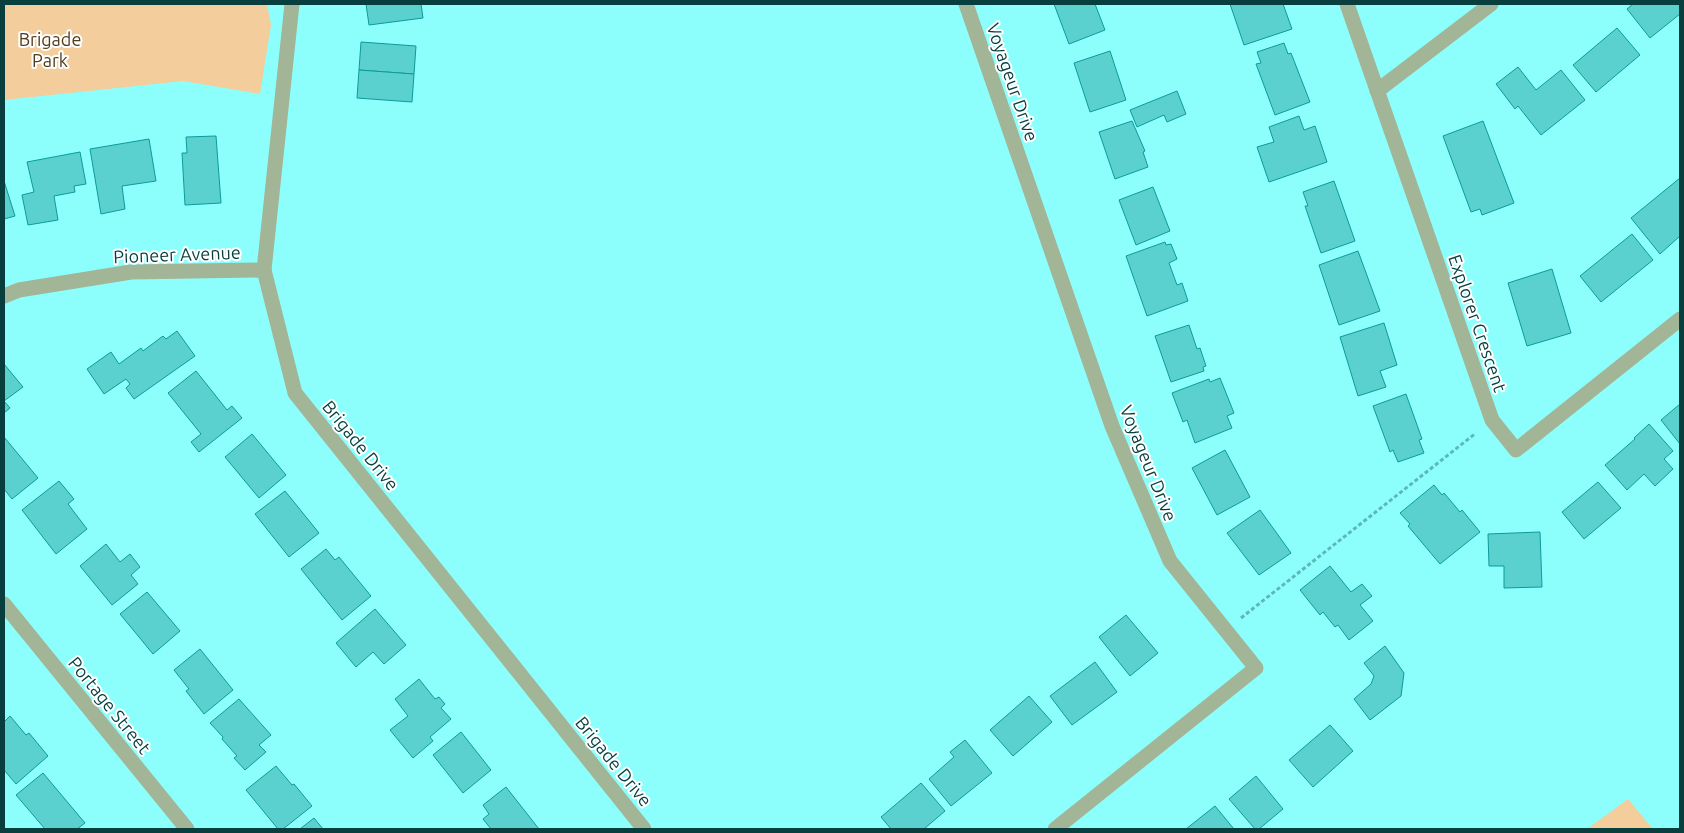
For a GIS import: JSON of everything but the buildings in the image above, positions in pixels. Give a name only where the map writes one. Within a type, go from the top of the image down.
[{"type":"street","name":"Brigade Drive","points":[[292,4],[264,270],[295,393],[644,829]]},
{"type":"street","name":"Voyageur Drive","points":[[966,4],[1112,426],[1170,561],[1256,668],[1055,829]]},
{"type":"street","name":"Explorer Crescent","points":[[1347,4],[1492,420],[1516,450],[1680,319]]},
{"type":"street","points":[[1377,91],[1491,4]]},
{"type":"street","name":"Pioneer Avenue","points":[[4,296],[18,290],[131,272],[264,270]]},
{"type":"street","name":"Portage Street","points":[[4,604],[187,829]]},
{"type":"path","points":[[1225,631],[1492,420]]},
{"type":"green space","name":"Brigade Park","points":[[4,4],[267,4],[271,25],[260,94],[183,81],[4,100]]},
{"type":"green space","points":[[1628,799],[1653,829],[1587,829]]}]
